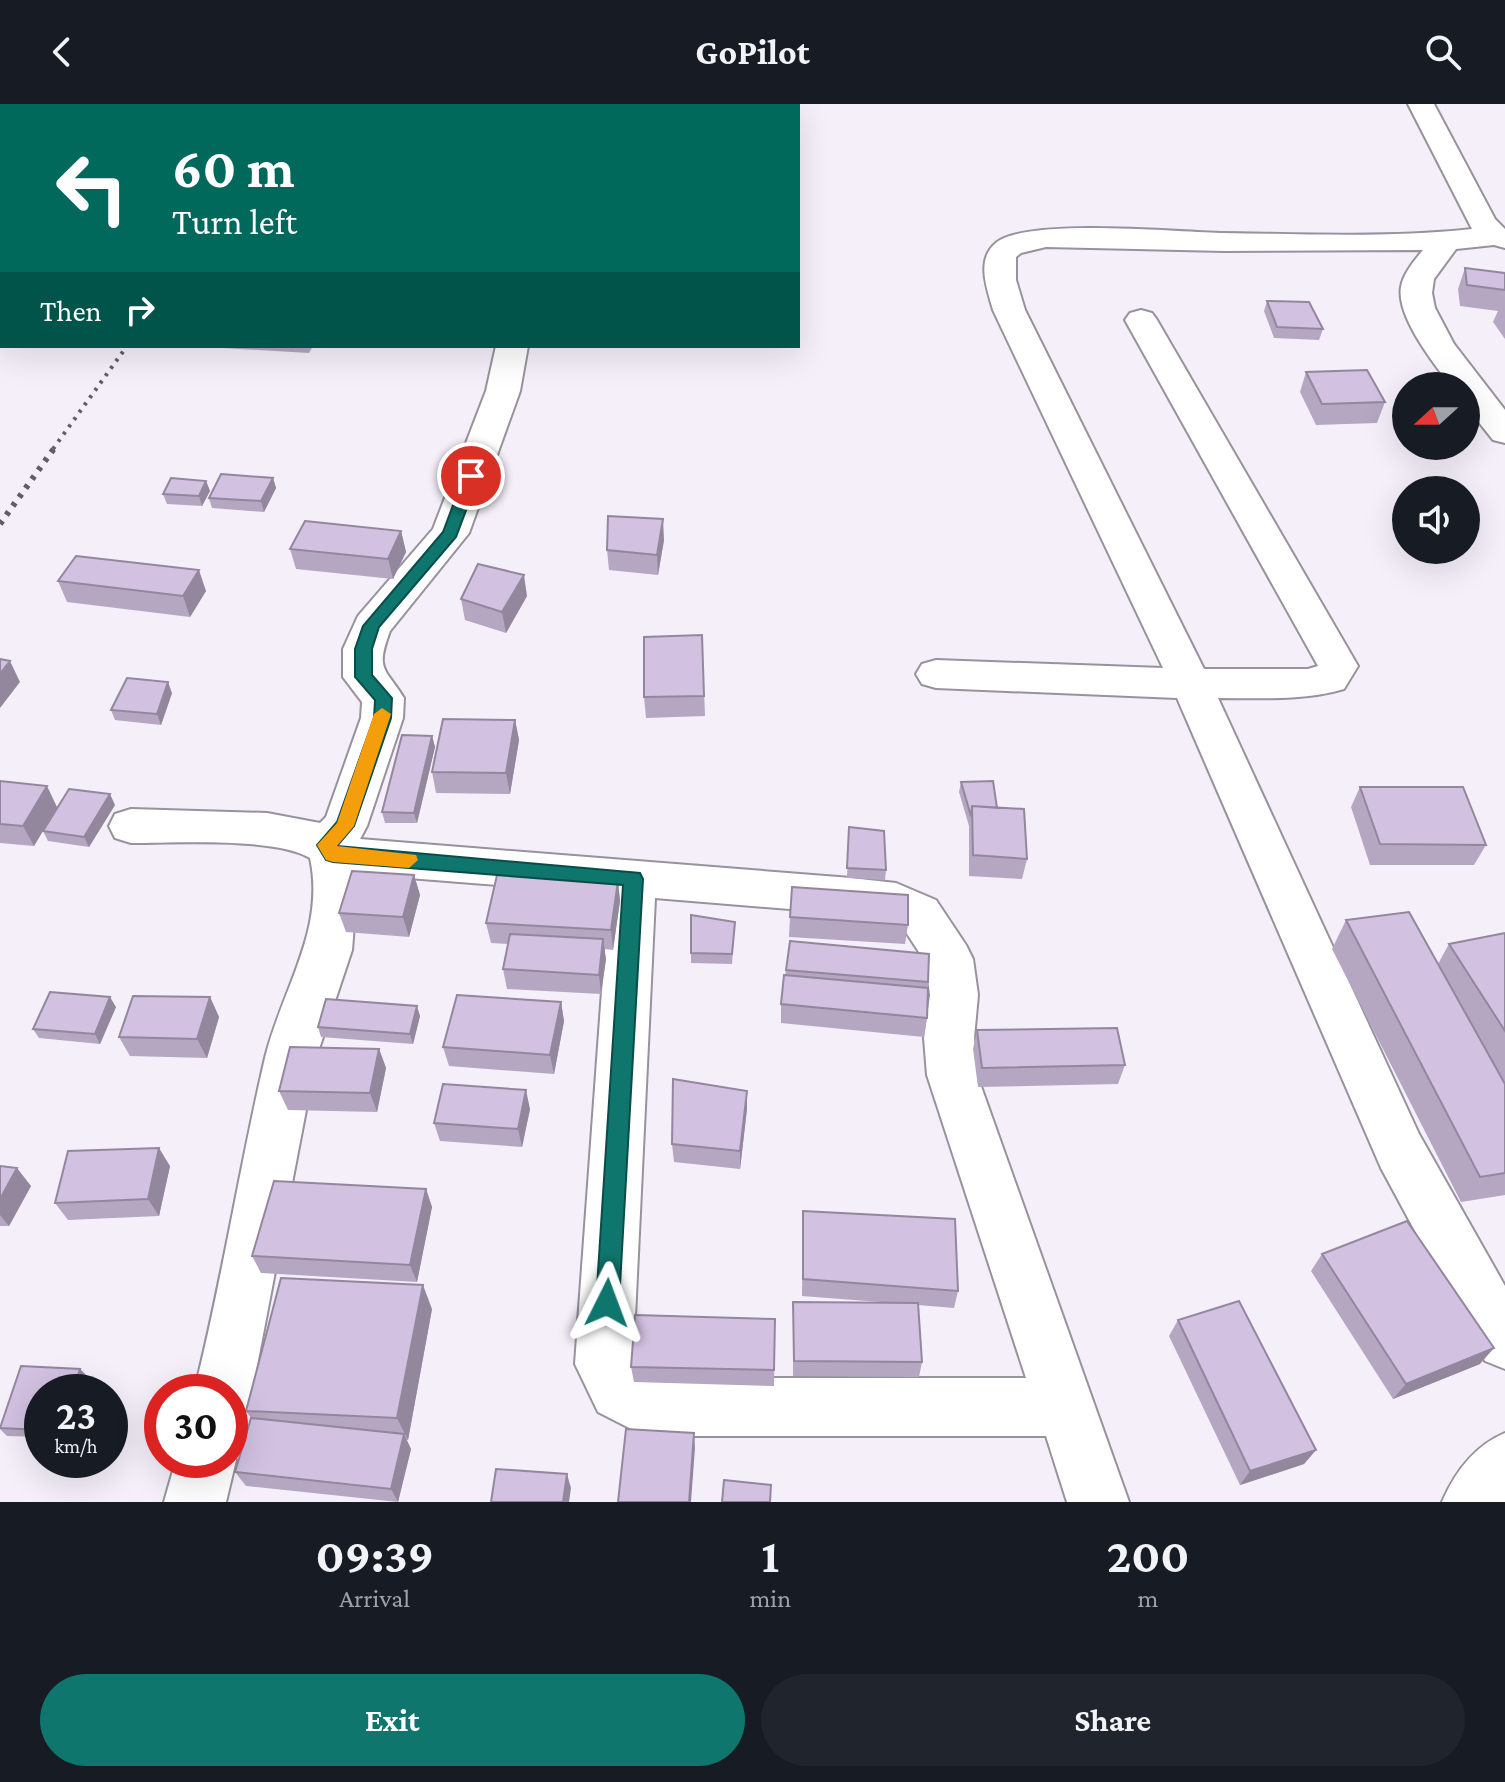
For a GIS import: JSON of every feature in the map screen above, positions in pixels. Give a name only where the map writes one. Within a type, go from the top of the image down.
[{"type":"street","points":[[1421,104],[1482,223],[1500,238]]},
{"type":"street","points":[[1500,238],[1225,242],[1046,238],[1011,246],[1001,255],[1000,280],[1009,310],[1191,684],[1400,1151],[1505,1341]]},
{"type":"street","points":[[1447,241],[1427,265],[1415,290],[1422,320],[1505,433]]},
{"type":"street","points":[[936,674],[1191,684],[1308,683],[1330,679],[1338,666],[1141,320]]},
{"type":"street","points":[[228,1374],[239,1332],[261,1201],[295,1041],[329,950],[336,899],[330,850],[345,826],[382,718],[383,698],[363,677],[363,649],[372,626],[450,533],[503,391],[512,348]]},
{"type":"street","points":[[131,826],[284,832],[316,839],[330,850],[851,896],[896,902],[919,913],[949,959],[954,995],[949,1038],[952,1075],[1098,1502]]},
{"type":"street","points":[[633,879],[604,1364],[619,1391],[645,1407],[1068,1407]]},
{"type":"street","points":[[1473,1502],[1505,1463]]},
{"type":"street","points":[[195,1502],[201,1478]]},
{"type":"building","points":[[1465,268],[1505,273],[1505,290],[1467,285]]},
{"type":"building","points":[[1267,301],[1309,302],[1323,329],[1277,327]]},
{"type":"building","points":[[1367,370],[1385,402],[1322,404],[1306,372]]},
{"type":"building","points":[[221,474],[273,478],[261,501],[209,498]]},
{"type":"building","points":[[171,478],[206,481],[199,496],[163,494]]},
{"type":"building","points":[[608,516],[663,519],[657,555],[607,550]]},
{"type":"building","points":[[305,521],[401,531],[388,559],[290,549]]},
{"type":"building","points":[[76,556],[199,570],[183,596],[58,581]]},
{"type":"building","points":[[478,564],[524,575],[502,612],[461,599]]},
{"type":"building","points":[[702,635],[704,696],[644,697],[644,637]]},
{"type":"building","points":[[0,659],[10,661],[0,674]]},
{"type":"building","points":[[127,678],[168,682],[157,714],[111,710]]},
{"type":"building","points":[[443,719],[515,720],[506,773],[432,772]]},
{"type":"building","points":[[402,735],[432,736],[414,813],[382,812]]},
{"type":"building","points":[[0,781],[47,786],[23,826],[0,824]]},
{"type":"building","points":[[993,781],[997,808],[972,806],[971,816],[961,782]]},
{"type":"building","points":[[1360,787],[1463,787],[1486,845],[1380,844]]},
{"type":"building","points":[[69,789],[110,794],[84,837],[43,831]]},
{"type":"building","points":[[972,806],[1024,809],[1027,859],[973,855]]},
{"type":"building","points":[[849,827],[884,831],[886,870],[847,868]]},
{"type":"building","points":[[352,871],[414,875],[403,917],[339,913]]},
{"type":"building","points":[[497,875],[618,881],[611,930],[486,923]]},
{"type":"building","points":[[792,887],[908,895],[908,925],[790,917]]},
{"type":"building","points":[[1409,912],[1505,1084],[1505,1173],[1480,1177],[1346,920]]},
{"type":"building","points":[[691,915],[735,922],[732,954],[691,953]]},
{"type":"building","points":[[1505,933],[1505,1031],[1449,944]]},
{"type":"building","points":[[510,934],[603,939],[599,975],[503,969]]},
{"type":"building","points":[[790,941],[929,954],[928,982],[786,970]]},
{"type":"building","points":[[784,975],[928,988],[927,1018],[781,1004]]},
{"type":"building","points":[[50,992],[110,997],[95,1034],[33,1029]]},
{"type":"building","points":[[457,995],[561,1002],[550,1055],[443,1047]]},
{"type":"building","points":[[133,996],[210,997],[197,1039],[119,1037]]},
{"type":"building","points":[[326,999],[417,1006],[410,1034],[318,1027]]},
{"type":"building","points":[[1117,1028],[1125,1065],[982,1068],[977,1030]]},
{"type":"building","points":[[290,1047],[379,1049],[370,1093],[279,1091]]},
{"type":"building","points":[[673,1079],[747,1091],[740,1151],[672,1144]]},
{"type":"building","points":[[443,1084],[526,1090],[518,1129],[434,1123]]},
{"type":"building","points":[[159,1148],[148,1199],[55,1203],[68,1151]]},
{"type":"building","points":[[0,1166],[17,1168],[0,1199]]},
{"type":"building","points":[[274,1181],[426,1189],[410,1265],[252,1256]]},
{"type":"building","points":[[803,1211],[955,1219],[958,1291],[803,1279]]},
{"type":"building","points":[[1407,1221],[1494,1348],[1406,1384],[1322,1254]]},
{"type":"building","points":[[281,1278],[423,1285],[397,1418],[248,1411]]},
{"type":"building","points":[[1239,1301],[1316,1450],[1250,1471],[1178,1320]]},
{"type":"building","points":[[793,1302],[918,1303],[922,1362],[794,1361]]},
{"type":"building","points":[[635,1315],[775,1319],[774,1370],[631,1367]]},
{"type":"building","points":[[21,1366],[80,1369],[78,1374],[24,1374],[24,1429],[0,1428]]},
{"type":"building","points":[[251,1418],[404,1434],[391,1489],[248,1473],[248,1428]]},
{"type":"building","points":[[626,1429],[694,1433],[689,1502],[618,1502]]},
{"type":"building","points":[[496,1469],[567,1474],[563,1502],[491,1502]]},
{"type":"building","points":[[724,1480],[771,1485],[770,1502],[722,1502]]},
{"type":"railway","points":[[53,449],[126,348]]},
{"type":"railway","points":[[0,524],[55,447]]},
{"type":"slow traffic","points":[[382,714],[345,826],[326,845],[333,854],[409,860]]},
{"type":"route","points":[[471,476],[450,533],[372,626],[363,649],[363,677],[383,698],[382,718],[345,826],[326,845],[333,854],[633,879],[607,1303]]}]
